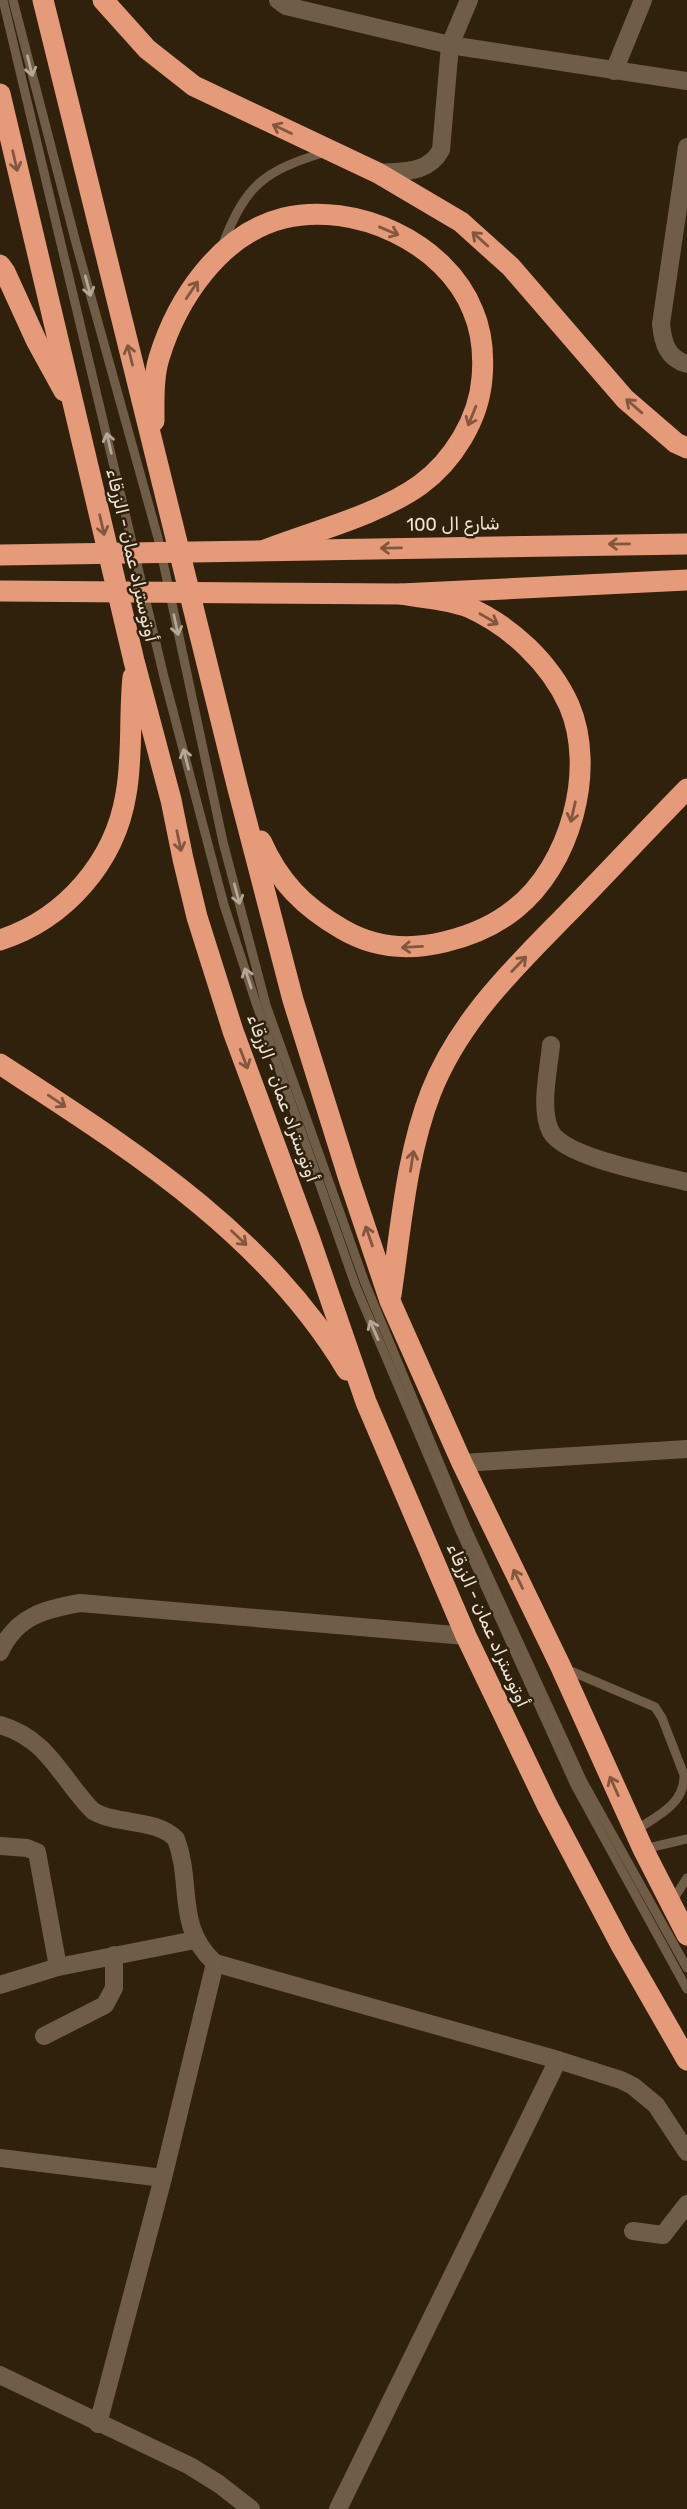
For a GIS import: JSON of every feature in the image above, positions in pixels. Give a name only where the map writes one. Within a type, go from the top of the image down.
[{"type":"highway","name":"أوتوستراد عمان - الزرقاء","points":[[43,0],[237,785],[293,1000],[390,1301],[462,1464],[560,1665],[670,1905],[687,1935]]},
{"type":"highway","points":[[103,0],[147,48],[194,86],[377,173],[461,222],[511,267],[625,399],[676,443],[687,448]]},
{"type":"highway","name":"أوتوستراد عمان - الزرقاء","points":[[0,94],[134,661],[214,975],[366,1402],[466,1636],[547,1805],[621,1945],[687,2060]]},
{"type":"highway","points":[[153,448],[155,382],[159,360],[179,310],[202,275],[224,251],[248,233],[284,218],[322,214],[366,222],[389,230],[433,256],[452,274],[473,309],[480,335],[483,361],[481,388],[474,415],[460,441],[443,464],[422,483],[398,499],[265,550]]},
{"type":"highway","points":[[0,265],[46,362],[73,403]]},
{"type":"highway","name":"شارع ال 100","points":[[0,555],[687,544]]},
{"type":"highway","points":[[0,591],[401,594],[687,580]]},
{"type":"highway","points":[[237,785],[268,858],[280,878],[295,894],[330,922],[368,942],[411,948],[456,939],[497,922],[518,907],[539,883],[561,847],[575,808],[579,767],[575,726],[569,706],[547,670],[501,626],[465,606],[401,594]]},
{"type":"highway","points":[[0,940],[36,924],[59,909],[96,869],[110,845],[127,794],[134,661]]},
{"type":"highway","points":[[390,1301],[414,1150],[421,1121],[442,1066],[475,1014],[508,976],[687,789]]},
{"type":"highway","points":[[0,1064],[161,1173],[241,1238],[309,1315],[366,1402]]},
{"type":"street","points":[[278,0],[286,6],[450,45],[687,81]]},
{"type":"street","points":[[377,173],[425,167],[435,160],[441,150],[450,45],[469,0]]},
{"type":"street","points":[[614,71],[643,0]]},
{"type":"street","points":[[687,147],[661,324],[663,341],[669,353],[678,361],[687,364]]},
{"type":"street","points":[[551,1045],[545,1099],[547,1119],[551,1132],[563,1145],[584,1155],[687,1182]]},
{"type":"street","points":[[462,1464],[687,1449]]},
{"type":"street","points":[[0,1652],[8,1634],[27,1620],[52,1607],[80,1603],[466,1636]]},
{"type":"street","points":[[0,1725],[11,1728],[41,1746],[93,1811],[104,1818],[164,1829],[176,1839],[182,1862],[188,1917],[195,1940],[215,1963],[558,2060],[633,2086],[656,2105],[687,2152]]},
{"type":"street","points":[[0,1846],[27,1848],[37,1852],[58,1967]]},
{"type":"street","points":[[0,1985],[58,1967],[195,1940]]},
{"type":"street","points":[[44,2036],[105,2005],[114,1987],[114,1955]]},
{"type":"street","points":[[98,2424],[163,2178],[215,1963]]},
{"type":"street","points":[[338,2509],[558,2060]]},
{"type":"street","points":[[0,2158],[163,2178]]},
{"type":"street","points":[[634,2231],[663,2235],[687,2204]]},
{"type":"street","points":[[0,2375],[190,2466],[251,2509]]},
{"type":"lane","points":[[3,0],[164,677],[216,875],[257,1006],[356,1287],[460,1531],[575,1785],[687,1989]]},
{"type":"lane","points":[[13,0],[76,243],[158,538],[223,842],[266,1005],[365,1283],[466,1527],[583,1782],[687,1968]]},
{"type":"lane","points":[[218,259],[242,201],[258,183],[277,169],[328,152]]},
{"type":"lane","points":[[560,1665],[609,1689],[650,1703],[662,1718],[684,1775],[684,1783],[678,1799],[639,1840]]},
{"type":"lane","points":[[639,1840],[687,1839]]},
{"type":"lane","points":[[670,1905],[687,1878]]}]
